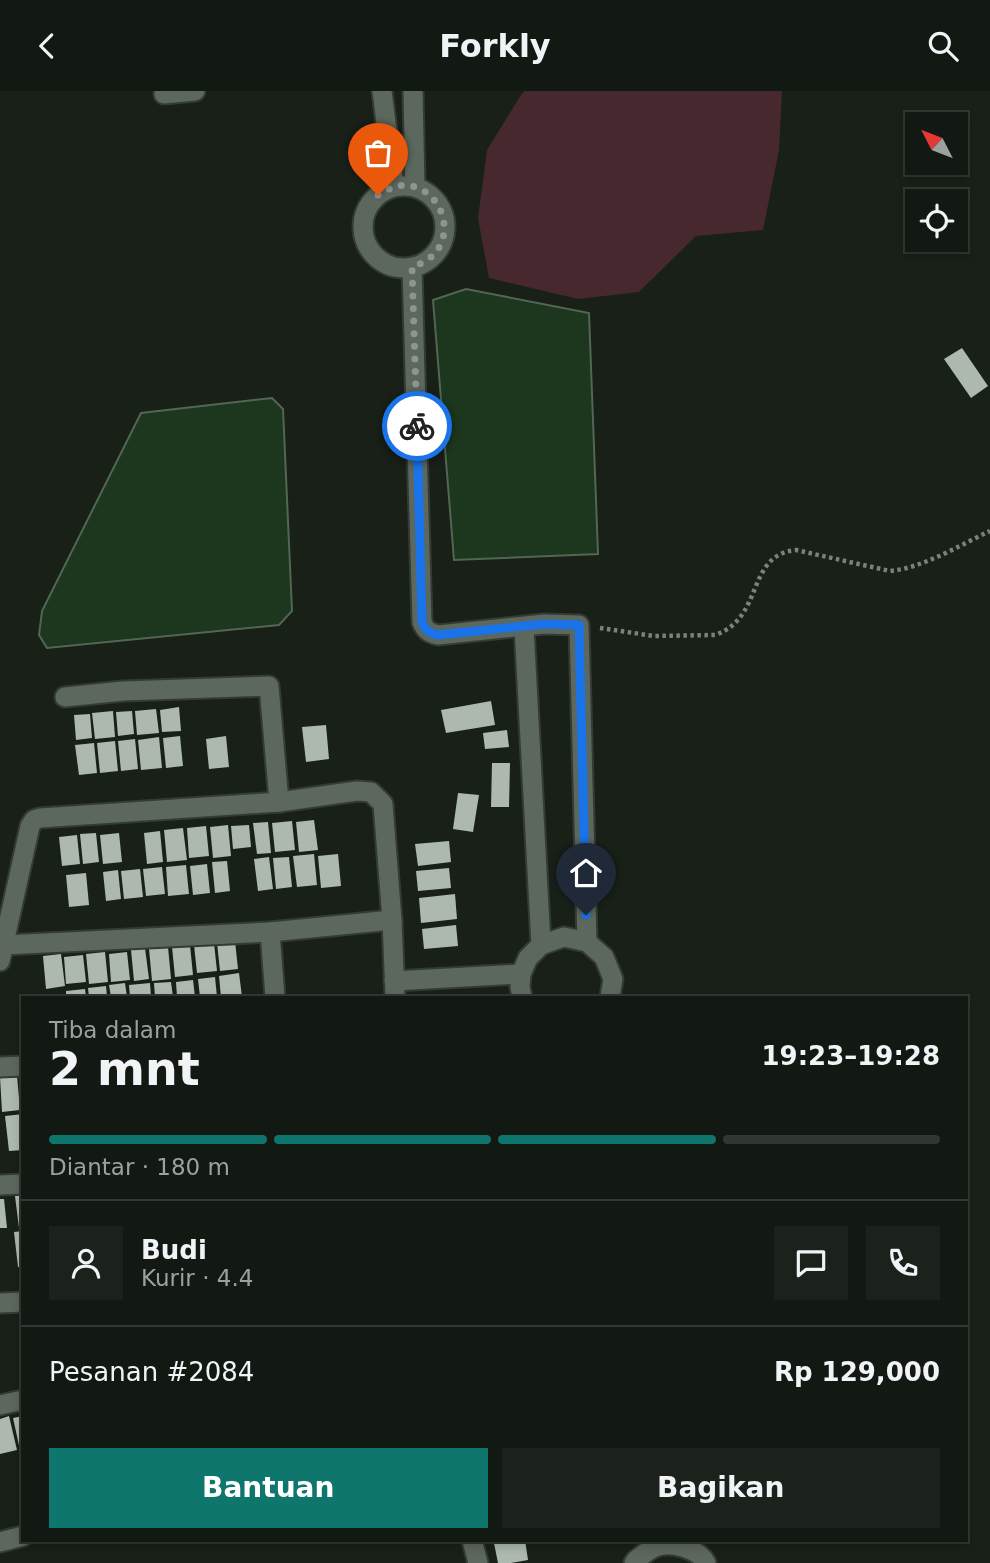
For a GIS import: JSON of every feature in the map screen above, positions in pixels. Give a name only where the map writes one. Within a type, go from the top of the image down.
[{"type":"street","points":[[164,94],[195,91]]},
{"type":"street","points":[[382,91],[394,187]]},
{"type":"street","points":[[413,91],[415,187]]},
{"type":"street","points":[[394,187],[415,187],[431,195],[442,210],[445,228],[440,246],[429,260],[412,267],[394,267],[378,259],[366,244],[364,236],[362,227],[367,209],[378,195],[394,187]]},
{"type":"street","points":[[412,267],[422,622],[425,629],[438,635],[551,624],[579,625],[587,942]]},
{"type":"street","points":[[524,627],[541,945]]},
{"type":"street","points":[[65,697],[124,691],[269,686],[279,803]]},
{"type":"street","points":[[392,920],[2,953],[30,826],[34,820],[279,803],[357,791],[371,792],[383,804],[392,920],[395,989],[521,974]]},
{"type":"street","points":[[270,932],[275,996]]},
{"type":"street","points":[[522,996],[521,974],[528,958],[541,945],[564,937],[587,942],[604,957],[613,979],[610,996]]},
{"type":"street","points":[[0,1067],[21,1066]]},
{"type":"street","points":[[0,1185],[21,1184]]},
{"type":"street","points":[[0,1303],[21,1302]]},
{"type":"street","points":[[0,1405],[21,1400]]},
{"type":"street","points":[[0,1542],[21,1537]]},
{"type":"street","points":[[473,1542],[478,1563]]},
{"type":"street","points":[[631,1542],[635,1562],[656,1546],[681,1543],[706,1563]]},
{"type":"path","points":[[579,625],[654,636],[715,635],[723,633],[739,621],[766,565],[785,551],[796,550],[890,571],[901,570],[990,531]]},
{"type":"shaded area","points":[[525,91],[782,91],[779,150],[763,230],[696,236],[639,292],[578,299],[489,278],[478,218],[487,150]]},
{"type":"shaded area","points":[[466,289],[589,313],[598,554],[454,560],[433,300]]},
{"type":"shaded area","points":[[272,398],[283,409],[292,611],[279,625],[47,648],[39,635],[42,611],[141,413]]},
{"type":"building","points":[[962,348],[988,386],[971,398],[944,359]]},
{"type":"building","points":[[491,701],[495,725],[446,733],[441,710]]},
{"type":"building","points":[[179,707],[181,731],[162,732],[160,710]]},
{"type":"building","points":[[156,709],[159,733],[137,735],[135,711]]},
{"type":"building","points":[[113,711],[115,737],[95,739],[92,713]]},
{"type":"building","points":[[132,711],[134,734],[118,736],[116,712]]},
{"type":"building","points":[[90,714],[92,738],[76,740],[74,715]]},
{"type":"building","points":[[326,725],[329,759],[306,762],[302,727]]},
{"type":"building","points":[[507,730],[509,747],[485,749],[483,733]]},
{"type":"building","points":[[180,736],[183,766],[166,768],[163,738]]},
{"type":"building","points":[[226,736],[229,767],[209,769],[206,739]]},
{"type":"building","points":[[159,737],[162,768],[141,770],[138,740]]},
{"type":"building","points":[[135,739],[138,769],[121,771],[118,741]]},
{"type":"building","points":[[115,741],[118,771],[100,773],[97,743]]},
{"type":"building","points":[[94,743],[97,773],[79,775],[75,745]]},
{"type":"building","points":[[492,763],[510,763],[509,807],[491,807]]},
{"type":"building","points":[[458,793],[479,795],[473,832],[453,829]]},
{"type":"building","points":[[314,820],[318,850],[299,852],[296,822]]},
{"type":"building","points":[[292,821],[295,850],[275,852],[272,823]]},
{"type":"building","points":[[268,822],[271,853],[257,854],[253,823]]},
{"type":"building","points":[[228,825],[231,856],[213,858],[210,827]]},
{"type":"building","points":[[249,825],[251,847],[233,849],[231,826]]},
{"type":"building","points":[[206,826],[209,856],[189,858],[187,828]]},
{"type":"building","points":[[183,828],[187,860],[167,862],[164,830]]},
{"type":"building","points":[[160,831],[163,862],[147,864],[144,833]]},
{"type":"building","points":[[96,833],[99,862],[83,864],[80,834]]},
{"type":"building","points":[[119,833],[122,862],[103,864],[100,835]]},
{"type":"building","points":[[77,835],[80,864],[62,866],[59,837]]},
{"type":"building","points":[[449,841],[451,862],[418,866],[415,844]]},
{"type":"building","points":[[314,854],[317,885],[297,887],[293,856]]},
{"type":"building","points":[[338,854],[341,886],[321,888],[318,856]]},
{"type":"building","points":[[269,857],[273,889],[258,891],[254,859]]},
{"type":"building","points":[[289,857],[292,887],[276,889],[273,858]]},
{"type":"building","points":[[227,861],[230,891],[215,893],[212,862]]},
{"type":"building","points":[[207,864],[210,893],[193,895],[190,866]]},
{"type":"building","points":[[186,865],[189,894],[168,896],[166,867]]},
{"type":"building","points":[[162,867],[165,894],[146,896],[143,869]]},
{"type":"building","points":[[449,868],[451,888],[418,891],[416,871]]},
{"type":"building","points":[[140,869],[143,897],[124,899],[121,871]]},
{"type":"building","points":[[118,870],[121,899],[106,901],[103,872]]},
{"type":"building","points":[[86,873],[89,905],[69,907],[66,875]]},
{"type":"building","points":[[455,894],[457,919],[421,923],[419,898]]},
{"type":"building","points":[[456,925],[458,946],[424,949],[422,929]]},
{"type":"building","points":[[235,941],[238,969],[220,971],[217,943]]},
{"type":"building","points":[[214,943],[217,971],[197,973],[194,945]]},
{"type":"building","points":[[190,945],[193,975],[175,977],[172,947]]},
{"type":"building","points":[[168,947],[171,979],[152,981],[149,949]]},
{"type":"building","points":[[145,948],[149,979],[134,981],[131,950]]},
{"type":"building","points":[[105,952],[108,982],[89,984],[86,954]]},
{"type":"building","points":[[127,952],[130,980],[111,982],[109,954]]},
{"type":"building","points":[[61,954],[65,986],[46,989],[43,956]]},
{"type":"building","points":[[83,955],[86,982],[66,984],[64,957]]},
{"type":"building","points":[[239,973],[242,996],[221,996],[219,976]]},
{"type":"building","points":[[215,977],[217,996],[200,996],[198,979]]},
{"type":"building","points":[[193,980],[195,996],[177,996],[176,982]]},
{"type":"building","points":[[171,982],[173,996],[155,996],[154,983]]},
{"type":"building","points":[[125,983],[127,996],[111,996],[109,985]]},
{"type":"building","points":[[150,983],[151,996],[130,996],[129,985]]},
{"type":"building","points":[[106,986],[107,996],[89,996],[88,988]]},
{"type":"building","points":[[85,989],[86,996],[66,996],[66,991]]},
{"type":"building","points":[[17,1075],[20,1110],[2,1112],[0,1077]]},
{"type":"building","points":[[21,1114],[21,1150],[9,1151],[5,1116]]},
{"type":"building","points":[[21,1195],[19,1228],[15,1196]]},
{"type":"building","points":[[0,1199],[4,1199],[7,1228],[0,1228]]},
{"type":"building","points":[[21,1231],[21,1267],[18,1267],[14,1232]]},
{"type":"building","points":[[9,1416],[17,1450],[0,1454],[0,1419]]},
{"type":"building","points":[[21,1416],[20,1450],[13,1418]]},
{"type":"building","points":[[525,1542],[528,1560],[498,1563],[494,1543]]},
{"type":"way so far","points":[[378,195],[394,187],[415,187],[431,195],[442,210],[445,228],[440,246],[429,260],[412,267],[417,426]]},
{"type":"route","points":[[417,426],[422,622],[425,629],[438,635],[544,624],[579,625],[586,915]]}]
